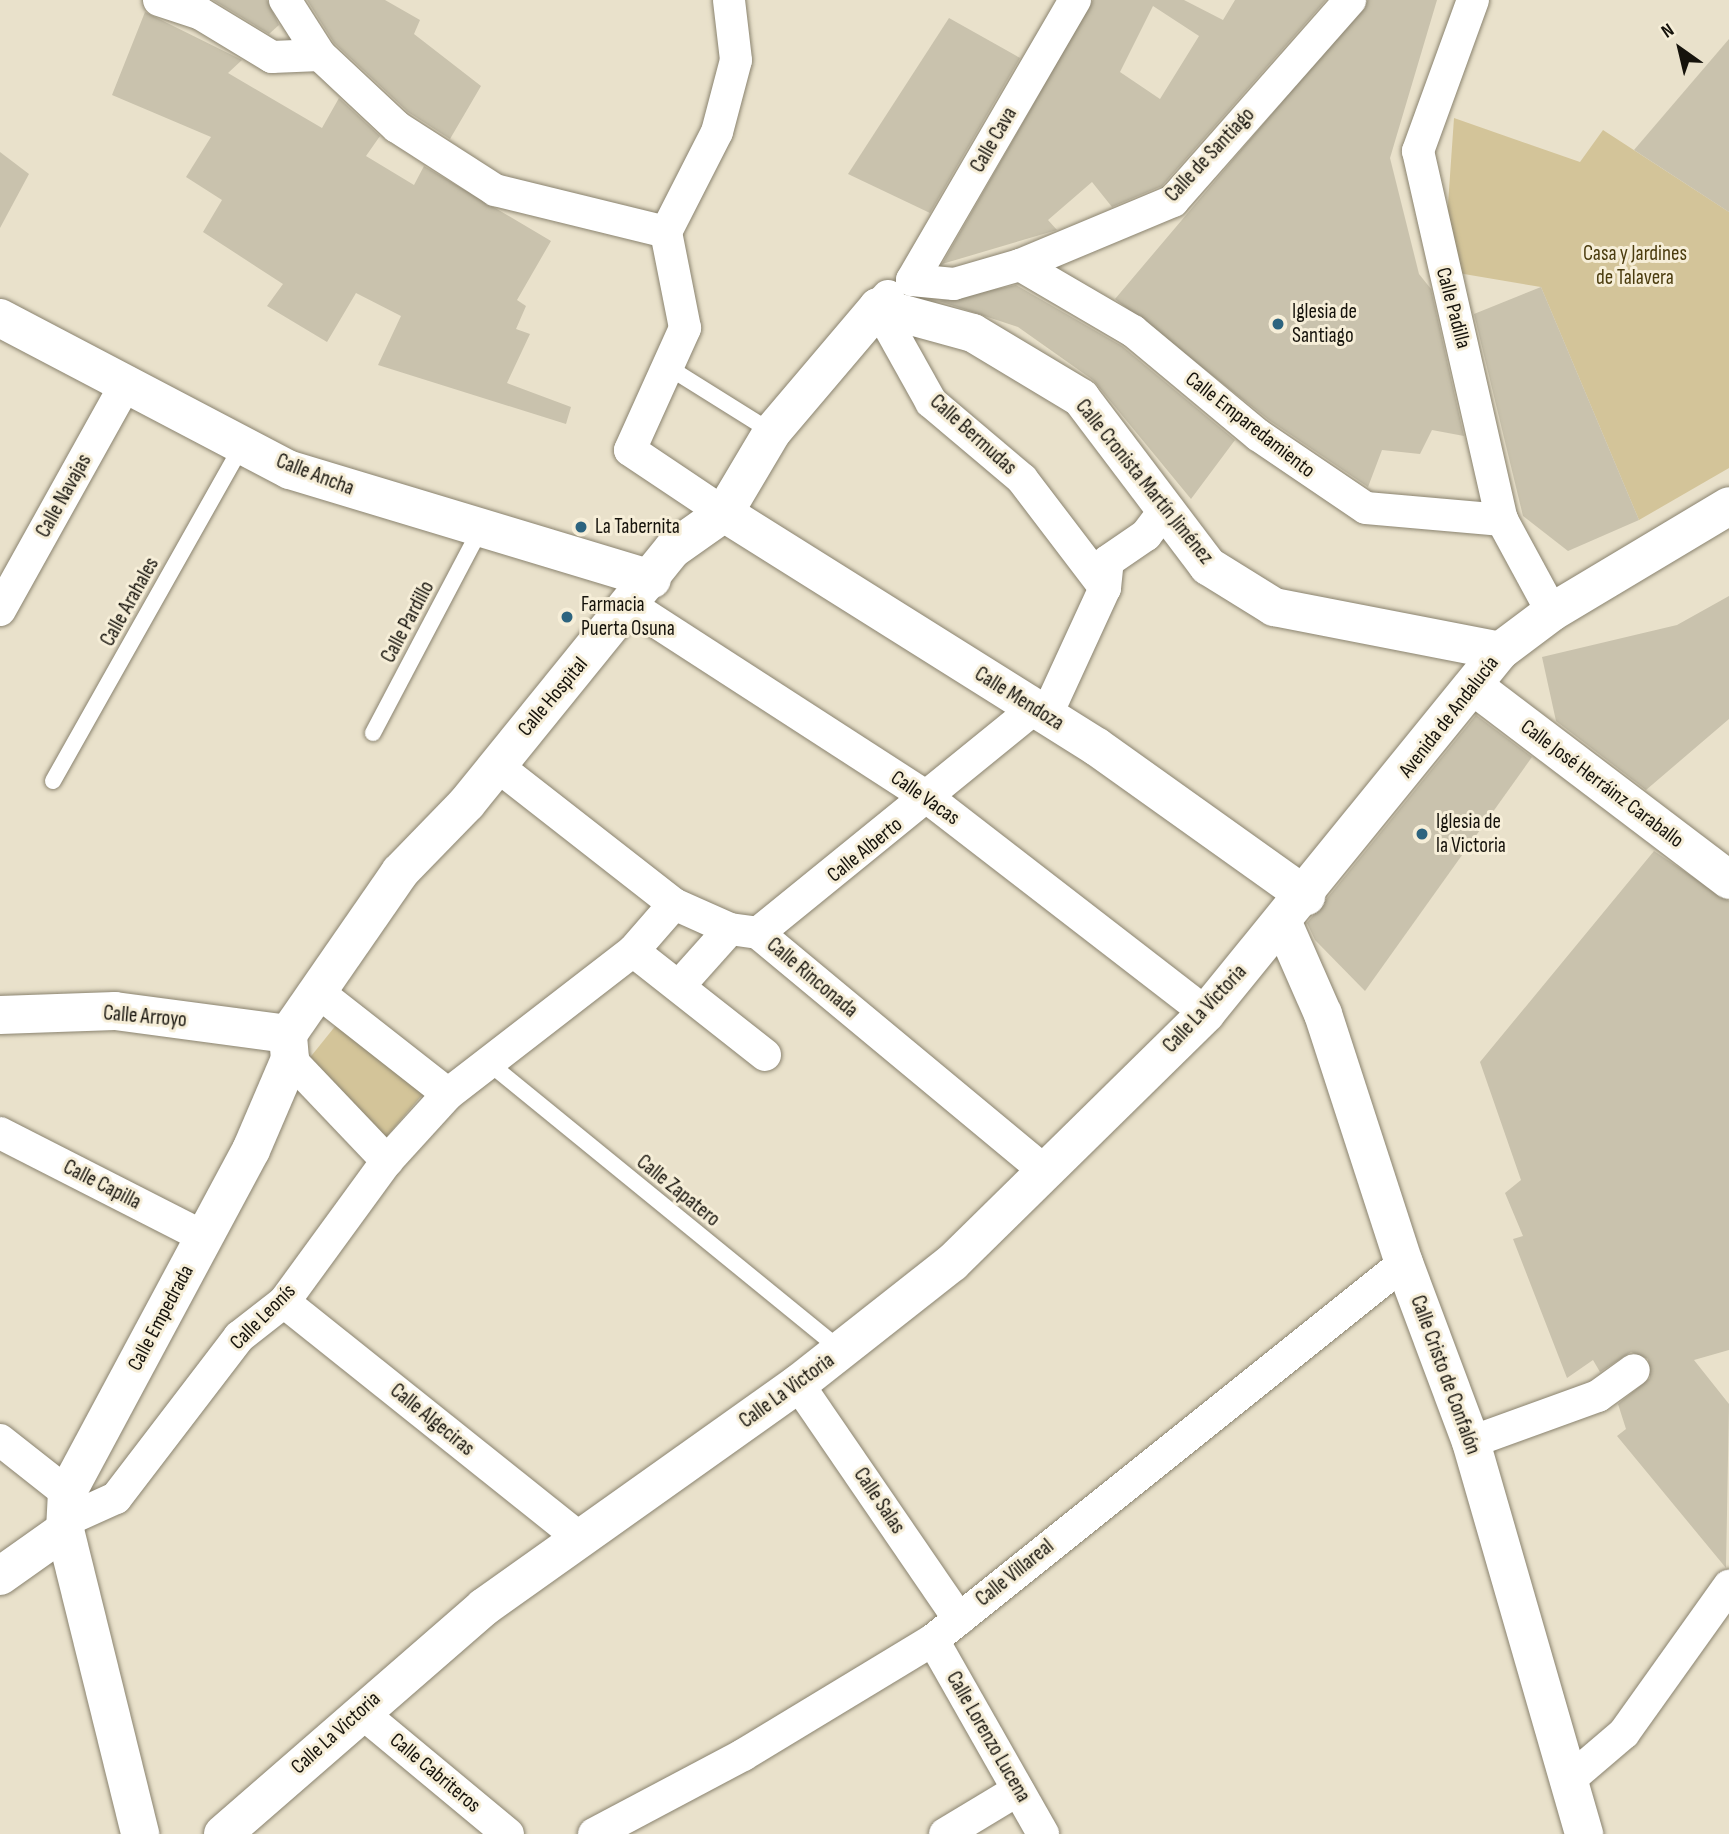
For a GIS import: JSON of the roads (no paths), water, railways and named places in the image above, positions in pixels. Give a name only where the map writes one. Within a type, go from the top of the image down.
[{"type":"street","points":[[159,0],[201,14],[272,57],[320,55]]},
{"type":"street","points":[[285,0],[320,55],[397,127],[495,190],[666,232]]},
{"type":"street","points":[[724,513],[631,450],[685,328],[666,232],[717,132],[736,60],[729,0]]},
{"type":"street","name":"Calle Cava","points":[[912,280],[1075,0]]},
{"type":"street","name":"Calle de Santiago","points":[[912,280],[954,284],[1020,265],[1173,201],[1350,0]]},
{"type":"street","name":"Calle Padilla","points":[[1473,0],[1418,151],[1502,520],[1552,612]]},
{"type":"street","name":"Calle Emparedamiento","points":[[1020,265],[1133,331],[1258,435],[1366,508],[1502,520]]},
{"type":"street","name":"Calle Hospital","points":[[289,1047],[318,992],[400,872],[496,765],[641,592],[673,549],[724,513],[772,432],[878,307],[912,280]]},
{"type":"street","name":"Calle Cronista Martín Jiménez","points":[[878,307],[973,333],[1081,398],[1209,566],[1274,607],[1500,651]]},
{"type":"street","name":"Calle Bermudas","points":[[878,307],[931,402],[1022,479],[1105,588]]},
{"type":"street","name":"Calle Ancha","points":[[0,318],[127,382],[290,470],[480,530],[641,592]]},
{"type":"street","name":"Calle Navajas","points":[[0,610],[127,382]]},
{"type":"street","name":"Avenida de Andalucía","points":[[1294,909],[1475,687],[1500,651],[1552,612],[1729,506]]},
{"type":"street","points":[[1040,713],[1105,588],[1108,561],[1146,535],[1166,508]]},
{"type":"street","name":"Calle Mendoza","points":[[724,513],[1040,713],[1294,909]]},
{"type":"street","name":"Calle Vacas","points":[[641,592],[928,798],[1206,1013]]},
{"type":"street","name":"Calle José Herráinz Caraballo","points":[[1475,687],[1729,880]]},
{"type":"street","name":"Calle Alberto","points":[[679,986],[744,931],[1040,713]]},
{"type":"street","name":"Calle Rinconada","points":[[496,765],[674,904],[744,931],[1043,1170]]},
{"type":"street","name":"Calle Leonís","points":[[66,1515],[116,1498],[239,1337],[284,1302],[387,1161],[448,1094],[633,951],[674,904]]},
{"type":"street","name":"Calle La Victoria","points":[[223,1834],[484,1607],[798,1384],[952,1263],[1043,1170],[1206,1013],[1294,909]]},
{"type":"street","name":"Calle Cristo de Confalón","points":[[1294,909],[1323,1014],[1404,1263],[1471,1442],[1584,1834]]},
{"type":"street","points":[[633,951],[765,1055]]},
{"type":"street","points":[[318,992],[448,1094]]},
{"type":"street","name":"Calle Arroyo","points":[[0,1015],[115,1012],[289,1047]]},
{"type":"street","points":[[289,1047],[387,1161]]},
{"type":"street","name":"Calle Empedrada","points":[[0,1576],[66,1515],[204,1237],[289,1047]]},
{"type":"street","name":"Calle Capilla","points":[[0,1133],[204,1237]]},
{"type":"street","name":"Calle Villareal","points":[[594,1834],[743,1755],[933,1640],[1404,1263]]},
{"type":"street","name":"Calle Algeciras","points":[[284,1302],[580,1538]]},
{"type":"street","points":[[1471,1442],[1598,1396],[1634,1370]]},
{"type":"street","name":"Calle Salas","points":[[798,1384],[959,1619]]},
{"type":"street","points":[[0,1440],[66,1515],[140,1834]]},
{"type":"street","points":[[1569,1780],[1624,1734],[1729,1586]]},
{"type":"street","name":"Calle Lorenzo Lucena","points":[[933,1640],[1043,1834]]},
{"type":"street","name":"Calle Cabriteros","points":[[361,1712],[508,1834]]},
{"type":"street","points":[[945,1834],[1018,1790]]},
{"type":"lane","points":[[668,366],[772,432]]},
{"type":"lane","name":"Calle Arahales","points":[[53,781],[243,443]]},
{"type":"lane","name":"Calle Pardillo","points":[[373,733],[480,530]]},
{"type":"lane","name":"Calle Zapatero","points":[[489,1063],[842,1351]]},
{"type":"place","name":"Iglesia de Santiago","points":[[1278,324]]},
{"type":"place","name":"La Tabernita","points":[[581,527]]},
{"type":"place","name":"Farmacia Puerta Osuna","points":[[567,617]]},
{"type":"place","name":"Iglesia de la Victoria","points":[[1422,834]]},
{"type":"park label","name":"Casa y Jardines de Talavera","points":[[1635,266]]}]
